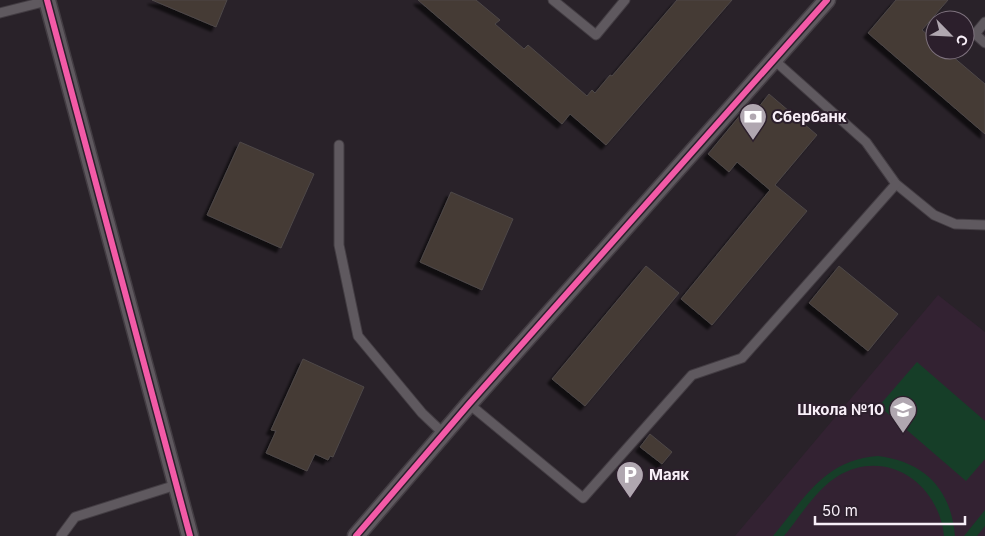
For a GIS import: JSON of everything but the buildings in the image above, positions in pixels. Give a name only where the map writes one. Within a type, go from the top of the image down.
[{"type":"street","points":[[47,0],[190,536]]},
{"type":"street","points":[[356,536],[469,404],[827,0]]},
{"type":"lane","points":[[0,13],[47,0]]},
{"type":"lane","points":[[553,0],[596,35],[625,0]]},
{"type":"lane","points":[[985,22],[975,34],[985,43]]},
{"type":"lane","points":[[774,60],[866,142],[896,184],[934,215],[955,224],[985,226]]},
{"type":"lane","points":[[339,145],[338,245],[358,336],[422,413],[444,434]]},
{"type":"lane","points":[[469,404],[583,498],[692,375],[742,358],[896,184]]},
{"type":"lane","points":[[61,536],[75,517],[176,485]]},
{"type":"shaded area","name":"Школа №10","points":[[938,295],[985,332],[985,536],[735,536]]},
{"type":"green space","points":[[917,362],[985,421],[985,459],[966,481],[879,406]]},
{"type":"green space","points":[[878,456],[909,464],[933,481],[948,505],[955,536],[944,536],[940,517],[932,501],[921,487],[908,476],[892,469],[875,466],[856,468],[838,476],[815,496],[784,536],[773,536],[806,495],[829,473],[859,459]]},
{"type":"green space","points":[[985,510],[985,526],[977,536],[964,536]]},
{"type":"cycle path","points":[[47,0],[190,536]]},
{"type":"cycle path","points":[[356,536],[469,404],[827,0]]},
{"type":"place","name":"Сбербанк","points":[[753,141]]},
{"type":"place","name":"Школа №10","points":[[903,434]]},
{"type":"place","name":"Маяк","points":[[630,499]]}]
